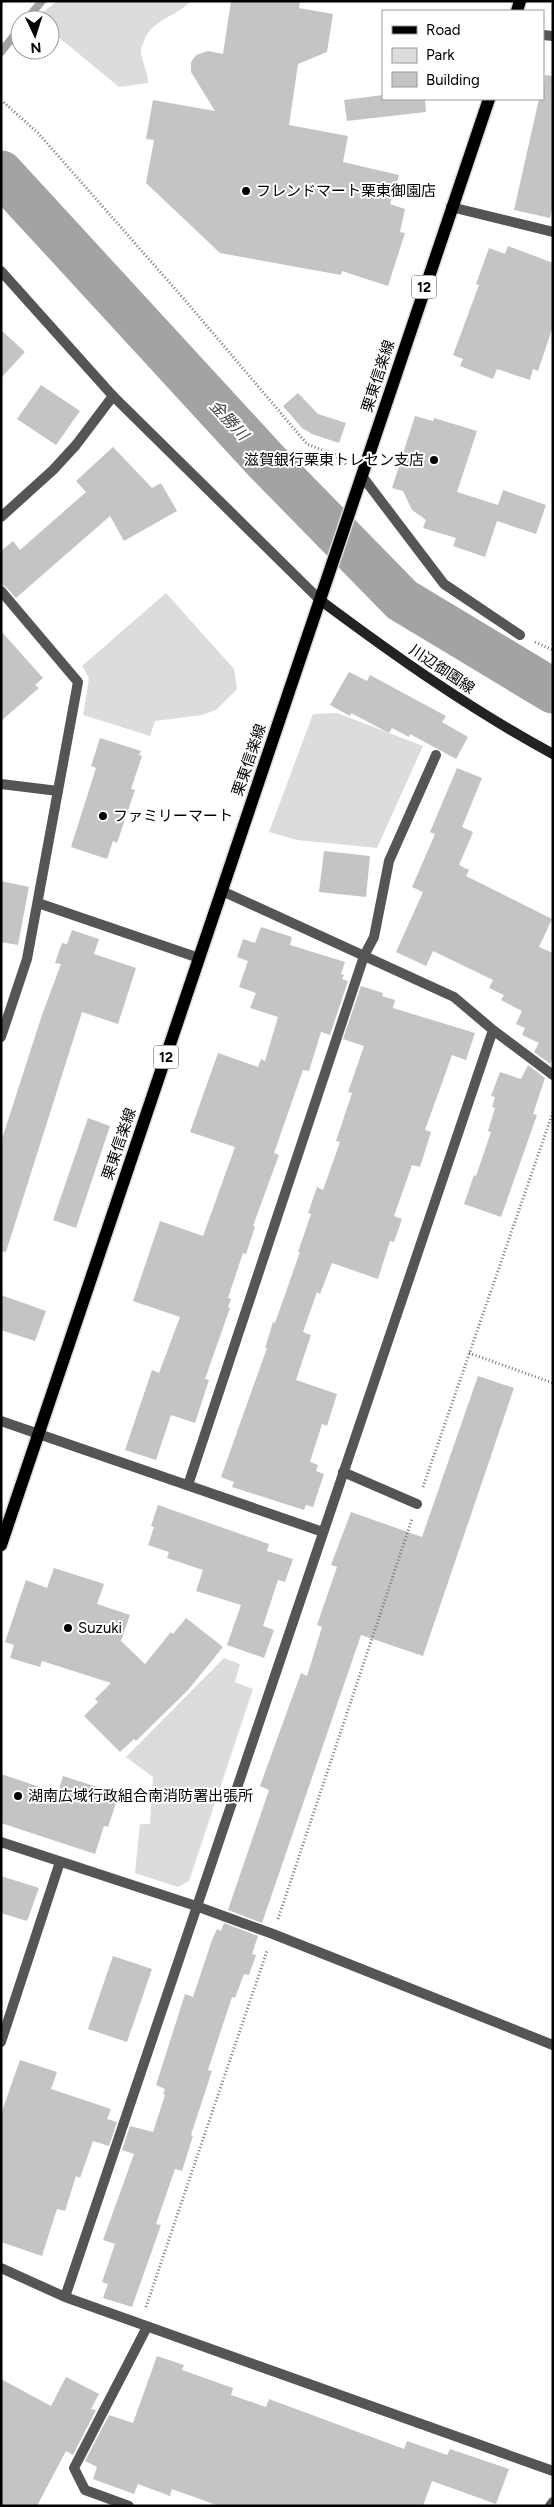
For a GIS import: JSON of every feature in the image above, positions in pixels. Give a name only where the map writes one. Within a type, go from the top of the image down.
[{"type":"main road","name":"栗東信楽線","points":[[1,1545],[320,600],[328,568],[362,476],[451,207],[489,100]]},
{"type":"main road","name":"川辺御園線","points":[[320,600],[384,648],[491,720],[553,754]]},
{"type":"street","points":[[451,207],[553,232]]},
{"type":"street","points":[[1,272],[114,396],[320,600]]},
{"type":"street","points":[[1,517],[54,470],[76,446],[114,396]]},
{"type":"street","points":[[362,476],[444,584],[520,635]]},
{"type":"street","points":[[1,591],[78,682],[27,959],[1,1037]]},
{"type":"street","points":[[188,1485],[364,956],[374,937],[389,861],[436,755]]},
{"type":"street","points":[[1,784],[58,791]]},
{"type":"street","points":[[222,892],[454,998],[493,1030],[553,1074]]},
{"type":"street","points":[[38,903],[199,958]]},
{"type":"street","points":[[65,2297],[493,1030]]},
{"type":"street","points":[[1,1421],[323,1532]]},
{"type":"street","points":[[343,1472],[417,1504]]},
{"type":"street","points":[[1,1842],[196,1906],[273,1934],[553,2044]]},
{"type":"street","points":[[1,2042],[60,1862]]},
{"type":"street","points":[[1,2268],[65,2297],[553,2471]]},
{"type":"street","points":[[129,2506],[85,2490],[74,2468],[147,2327]]},
{"type":"street","points":[[550,2506],[553,2502]]},
{"type":"path","points":[[1,100],[44,140],[184,299],[307,444],[335,455]]},
{"type":"path","points":[[147,2327],[145,2310],[417,1504],[553,1112]]},
{"type":"path","points":[[469,1353],[553,1383]]},
{"type":"green space","points":[[57,1],[191,1],[158,23],[148,34],[142,45],[141,51],[148,83],[119,87],[60,38],[60,10],[46,10]]},
{"type":"green space","points":[[166,593],[234,669],[237,689],[216,710],[202,715],[155,721],[150,736],[83,715],[89,678],[82,666]]},
{"type":"green space","points":[[337,713],[423,746],[377,848],[297,840],[269,832],[313,714]]},
{"type":"green space","points":[[224,1658],[240,1664],[235,1682],[253,1689],[189,1881],[178,1887],[135,1873],[140,1824],[150,1824],[153,1777],[126,1757]]},
{"type":"building","name":"フレンドマート栗東御園店","points":[[231,1],[300,1],[299,8],[333,14],[327,52],[298,64],[289,125],[348,136],[343,162],[399,175],[390,204],[405,209],[400,232],[405,233],[388,286],[342,271],[341,275],[220,253],[146,183],[154,140],[146,139],[153,100],[215,111],[191,72],[191,62],[196,55],[208,51],[223,54]]},
{"type":"building","points":[[545,75],[553,76],[553,204],[550,218],[514,210],[539,100],[544,100]]},
{"type":"building","points":[[382,95],[382,100],[425,100],[426,112],[347,121],[344,100]]},
{"type":"building","points":[[508,246],[553,263],[553,326],[538,371],[533,369],[530,380],[497,369],[493,379],[460,366],[463,359],[453,355],[479,285],[476,284],[489,248],[505,254]]},
{"type":"building","points":[[1,330],[25,352],[1,378]]},
{"type":"building","points":[[41,385],[80,411],[56,445],[17,419]]},
{"type":"building","points":[[298,393],[318,414],[346,423],[339,443],[312,434],[302,428],[283,406]]},
{"type":"building","name":"滋賀銀行栗東トレセン支店","points":[[415,416],[433,421],[434,418],[477,431],[457,492],[498,505],[503,490],[546,505],[536,534],[497,521],[485,557],[453,546],[456,538],[423,528],[426,520],[412,510],[403,491],[392,488]]},
{"type":"building","points":[[113,447],[152,488],[161,483],[177,511],[124,541],[110,516],[16,598],[1,584],[1,551],[13,541],[20,550],[86,492],[76,481]]},
{"type":"building","points":[[1,631],[43,678],[35,685],[39,688],[1,721]]},
{"type":"building","points":[[349,672],[367,681],[370,675],[446,716],[442,722],[468,737],[456,759],[410,734],[409,737],[392,728],[389,733],[351,713],[350,716],[330,705]]},
{"type":"building","name":"ファミリーマート","points":[[100,738],[141,751],[139,755],[142,756],[131,789],[135,790],[117,843],[113,841],[107,859],[71,847],[96,768],[91,766]]},
{"type":"building","points":[[457,768],[482,778],[462,827],[473,832],[459,865],[469,870],[466,876],[552,919],[539,947],[553,953],[553,1056],[550,1064],[534,1052],[539,1043],[522,1035],[525,1028],[516,1024],[522,1011],[501,1000],[504,995],[489,988],[493,980],[433,951],[426,966],[396,952],[423,892],[412,887],[435,834],[430,832]]},
{"type":"building","points":[[324,851],[370,856],[366,897],[319,892]]},
{"type":"building","points":[[1,881],[29,887],[18,945],[1,942]]},
{"type":"building","points":[[261,927],[292,937],[290,945],[345,962],[341,974],[344,975],[342,979],[348,981],[330,1035],[321,1032],[309,1071],[303,1070],[274,1153],[279,1155],[253,1226],[255,1227],[246,1254],[243,1253],[228,1298],[231,1299],[228,1307],[230,1308],[205,1379],[209,1380],[195,1423],[171,1415],[156,1460],[125,1450],[152,1370],[159,1373],[180,1317],[133,1301],[160,1221],[203,1236],[235,1147],[190,1132],[218,1053],[258,1067],[261,1059],[265,1061],[278,1017],[250,1008],[256,993],[239,987],[248,961],[237,957],[243,939],[255,943]]},
{"type":"building","points":[[72,930],[99,939],[94,954],[136,968],[118,1024],[82,1012],[6,1252],[1,1251],[1,1142],[42,1015],[61,964],[55,963],[62,943],[67,944]]},
{"type":"building","points":[[361,986],[383,993],[382,996],[395,1000],[393,1008],[475,1033],[466,1060],[452,1055],[425,1130],[431,1132],[420,1167],[412,1165],[394,1216],[402,1219],[394,1242],[390,1241],[378,1279],[332,1263],[320,1294],[317,1292],[303,1332],[311,1335],[296,1380],[337,1394],[327,1426],[322,1424],[310,1462],[318,1465],[316,1471],[324,1474],[313,1507],[306,1505],[304,1510],[232,1487],[234,1482],[221,1477],[267,1348],[265,1348],[273,1322],[275,1323],[300,1252],[298,1252],[311,1214],[308,1213],[317,1187],[323,1190],[340,1142],[336,1141],[352,1093],[348,1092],[364,1046],[343,1039]]},
{"type":"building","points":[[528,1065],[545,1078],[533,1114],[537,1115],[501,1217],[464,1204],[491,1132],[488,1131],[495,1108],[492,1107],[495,1097],[491,1096],[500,1072],[521,1079]]},
{"type":"building","points":[[88,1118],[110,1126],[76,1228],[53,1220]]},
{"type":"building","points":[[1,1295],[46,1311],[35,1341],[1,1330]]},
{"type":"building","points":[[478,1376],[514,1388],[423,1656],[361,1635],[262,1923],[228,1910],[269,1790],[260,1786],[301,1673],[307,1676],[322,1627],[317,1625],[337,1567],[331,1565],[351,1512],[422,1537]]},
{"type":"building","points":[[158,1505],[269,1544],[267,1551],[293,1559],[285,1582],[278,1580],[263,1626],[274,1630],[264,1658],[227,1645],[241,1605],[196,1591],[203,1570],[167,1558],[169,1552],[148,1545],[154,1527],[151,1526]]},
{"type":"building","points":[[54,1568],[104,1584],[97,1604],[130,1615],[121,1641],[145,1664],[171,1632],[173,1634],[186,1618],[223,1647],[188,1690],[136,1741],[134,1739],[120,1752],[84,1716],[98,1702],[95,1699],[111,1683],[42,1661],[40,1667],[10,1658],[14,1645],[5,1642],[26,1580],[47,1588]]},
{"type":"building","points":[[1,1774],[58,1793],[63,1776],[119,1794],[108,1827],[104,1826],[95,1854],[1,1823]]},
{"type":"building","points":[[1,1876],[39,1888],[27,1921],[1,1913]]},
{"type":"building","points":[[224,1923],[258,1936],[252,1954],[256,1955],[249,1975],[244,1974],[235,1998],[232,1997],[208,2070],[212,2071],[191,2135],[193,2136],[182,2171],[175,2169],[156,2224],[161,2225],[132,2307],[103,2298],[108,2284],[102,2282],[115,2244],[103,2240],[134,2154],[122,2150],[130,2126],[153,2132],[165,2095],[163,2094],[165,2089],[156,2085],[185,1994],[193,1997],[212,1940],[217,1929],[221,1931]]},
{"type":"building","points":[[113,1956],[152,1969],[127,2042],[88,2029]]},
{"type":"building","points":[[20,2060],[57,2072],[51,2089],[111,2109],[107,2119],[117,2122],[109,2146],[93,2141],[80,2178],[76,2176],[65,2211],[57,2209],[42,2256],[1,2242],[1,2114]]},
{"type":"building","points":[[157,2356],[184,2365],[182,2370],[233,2388],[231,2395],[266,2407],[269,2399],[404,2449],[407,2441],[447,2455],[450,2449],[509,2469],[496,2504],[432,2481],[423,2506],[219,2506],[172,2489],[170,2496],[138,2484],[134,2494],[93,2479],[97,2467],[85,2461],[109,2415],[133,2423]]},
{"type":"building","points":[[66,2377],[99,2394],[91,2409],[96,2410],[73,2455],[66,2451],[37,2506],[1,2506],[1,2379],[51,2406]]},
{"type":"waterway","points":[[34,10],[42,1]]},
{"type":"waterway","points":[[1,52],[10,41]]},
{"type":"waterway","name":"金勝川","points":[[1,173],[265,460],[402,600],[553,691]]},
{"type":"place","name":"フレンドマート栗東御園店","points":[[246,191]]},
{"type":"place","name":"滋賀銀行栗東トレセン支店","points":[[434,460]]},
{"type":"place","name":"ファミリーマート","points":[[103,816]]},
{"type":"place","name":"Suzuki","points":[[68,1628]]},
{"type":"place","name":"湖南広域行政組合南消防署出張所","points":[[18,1796]]}]
